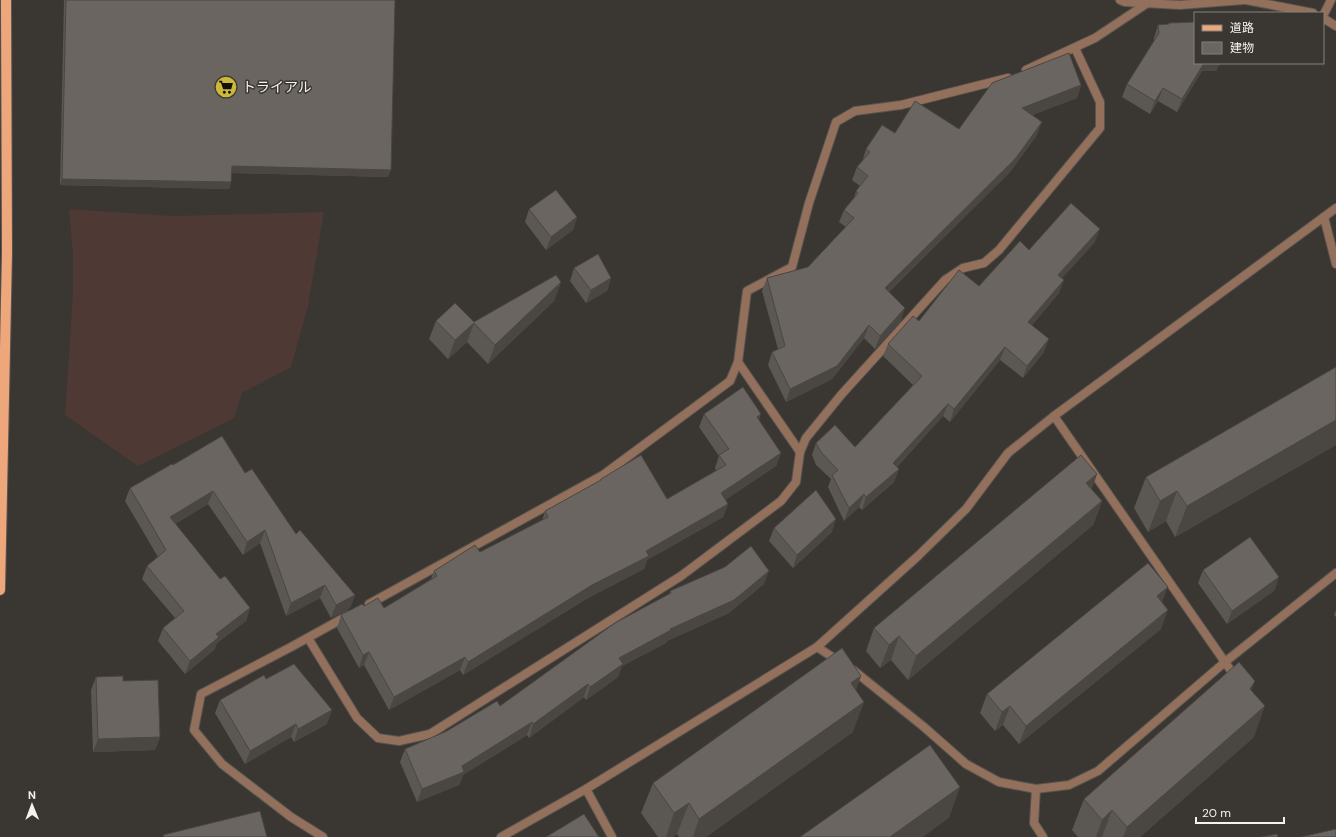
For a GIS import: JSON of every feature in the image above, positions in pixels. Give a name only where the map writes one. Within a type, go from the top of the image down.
[{"type":"main road","points":[[0,590],[7,252],[6,0]]},
{"type":"street","points":[[1120,0],[1125,2],[1146,4],[1245,0],[1308,12]]},
{"type":"street","points":[[1324,15],[1331,0]]},
{"type":"street","points":[[323,837],[291,817],[222,764],[194,730],[201,694],[308,638],[602,475],[730,381],[738,362],[747,291],[792,267],[809,203],[836,122],[855,111],[901,104],[1012,77],[1095,38],[1146,4]]},
{"type":"street","points":[[1324,18],[1336,26]]},
{"type":"street","points":[[308,638],[357,718],[378,738],[399,741],[430,734],[681,576],[781,501],[796,482],[800,452],[806,438],[826,413],[945,280],[963,268],[984,263],[999,250],[1100,128],[1100,102],[1075,48]]},
{"type":"street","points":[[501,837],[586,790],[817,647],[918,556],[966,509],[1008,453],[1054,416],[1336,208]]},
{"type":"street","points":[[1324,217],[1336,264]]},
{"type":"street","points":[[738,362],[800,452]]},
{"type":"street","points":[[1054,416],[1241,686]]},
{"type":"street","points":[[817,647],[852,669],[924,727],[966,764],[999,782],[1036,789],[1070,785],[1098,771],[1225,662],[1336,573]]},
{"type":"street","points":[[1036,789],[1034,824],[1043,837]]},
{"type":"street","points":[[586,790],[612,837]]},
{"type":"shaded area","points":[[69,209],[172,216],[324,212],[308,306],[291,367],[242,393],[234,418],[138,466],[65,415],[73,293],[73,256]]},
{"type":"building","name":"トライアル","points":[[66,0],[395,0],[391,170],[232,166],[231,182],[62,179]]},
{"type":"building","points":[[1194,22],[1194,64],[1203,64],[1182,99],[1163,88],[1155,101],[1127,84],[1159,33],[1158,25]]},
{"type":"building","points":[[1069,53],[1081,85],[1022,108],[1042,122],[1015,159],[885,288],[905,308],[880,336],[869,325],[837,366],[790,389],[772,352],[785,346],[767,278],[808,267],[854,218],[844,210],[858,193],[856,191],[868,176],[857,167],[870,152],[866,149],[882,125],[895,133],[915,101],[959,129],[992,83]]},
{"type":"building","points":[[556,190],[577,217],[551,237],[529,209]]},
{"type":"building","points":[[1071,203],[1100,229],[1058,275],[1064,280],[1028,322],[1049,339],[1027,366],[1005,347],[954,409],[948,404],[893,463],[899,469],[866,497],[864,494],[849,508],[832,475],[838,470],[821,452],[816,443],[835,425],[855,447],[922,376],[888,344],[913,316],[919,321],[959,270],[979,286],[1020,241],[1029,250]]},
{"type":"building","points":[[598,254],[611,278],[591,290],[574,268]]},
{"type":"building","points":[[556,275],[561,282],[495,345],[474,323],[455,340],[436,321],[455,303],[474,322]]},
{"type":"building","points":[[1336,367],[1336,420],[1187,506],[1177,491],[1160,501],[1146,477]]},
{"type":"building","points":[[743,387],[761,414],[757,417],[781,453],[721,493],[728,504],[646,551],[649,556],[592,585],[468,662],[465,657],[394,697],[369,652],[363,655],[341,615],[362,604],[364,606],[378,598],[384,608],[437,576],[434,571],[475,545],[480,552],[548,517],[545,511],[601,480],[641,455],[667,499],[726,465],[719,455],[729,449],[704,414]]},
{"type":"building","points":[[222,436],[245,473],[252,469],[296,534],[300,530],[355,595],[336,605],[325,585],[291,603],[265,530],[247,542],[213,491],[170,517],[220,579],[225,576],[250,608],[216,634],[219,637],[190,661],[163,628],[184,611],[147,566],[166,550],[130,488]]},
{"type":"building","points":[[1081,455],[1097,474],[1086,483],[1102,501],[916,656],[899,636],[889,645],[874,628]]},
{"type":"building","points":[[816,490],[836,519],[797,555],[774,528]]},
{"type":"building","points":[[1250,537],[1279,577],[1232,611],[1203,570]]},
{"type":"building","points":[[751,546],[769,571],[734,600],[670,629],[671,630],[619,658],[623,664],[590,687],[588,684],[533,724],[532,722],[462,766],[464,772],[422,789],[405,749],[447,731],[497,701],[500,706],[615,623],[671,593],[670,591],[725,567]]},
{"type":"building","points":[[1148,563],[1168,587],[1157,596],[1168,610],[1026,726],[1010,706],[1002,712],[987,694]]},
{"type":"building","points":[[842,648],[861,676],[851,683],[864,702],[699,819],[689,803],[674,813],[653,783]]},
{"type":"building","points":[[1239,662],[1255,681],[1250,689],[1265,706],[1127,827],[1112,810],[1102,820],[1084,799]]},
{"type":"building","points":[[294,664],[332,710],[298,729],[296,724],[250,751],[220,700],[264,675],[266,679]]},
{"type":"building","points":[[123,676],[123,681],[158,680],[160,737],[98,739],[96,677]]},
{"type":"building","points":[[930,745],[960,787],[890,837],[800,837]]},
{"type":"building","points":[[260,811],[267,837],[164,837],[163,835]]},
{"type":"building","points":[[584,814],[599,837],[546,837]]},
{"type":"building","points":[[1336,829],[1336,837],[1301,837]]},
{"type":"building","points":[[1277,834],[1278,837],[1261,837]]},
{"type":"place","name":"トライアル","points":[[226,87]]}]
